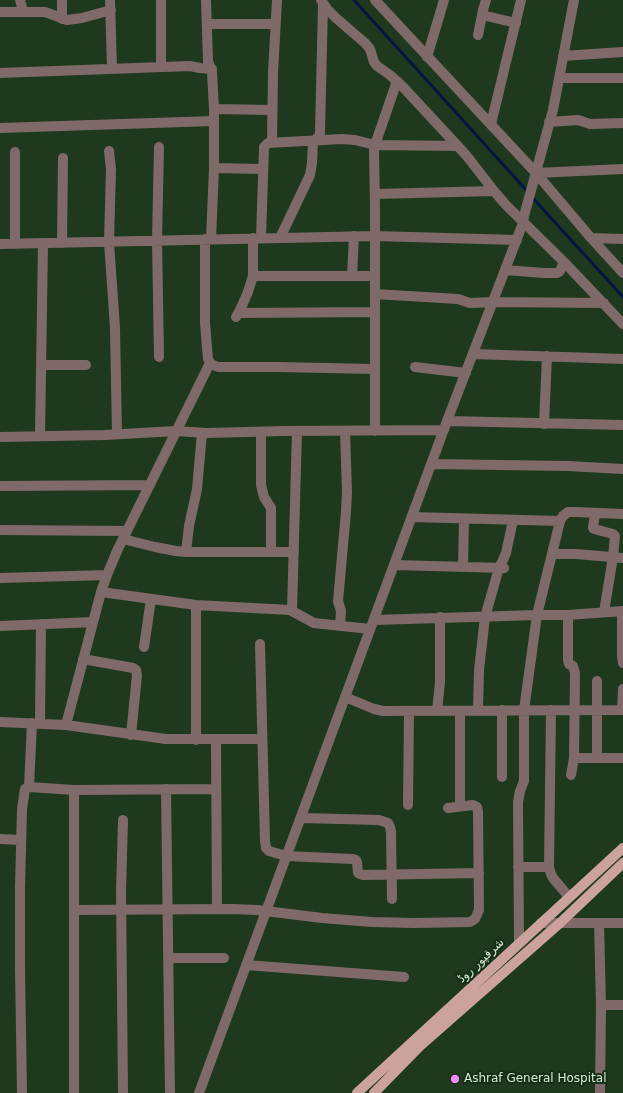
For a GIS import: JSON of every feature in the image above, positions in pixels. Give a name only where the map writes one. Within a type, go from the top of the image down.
[{"type":"main road","name":"شرقپور روڈ","points":[[357,1093],[623,848]]},
{"type":"main road","name":"شرقپور روڈ","points":[[374,1093],[420,1046],[560,923],[623,863]]},
{"type":"street","points":[[20,0],[23,11]]},
{"type":"street","points":[[62,0],[62,19]]},
{"type":"street","points":[[161,0],[161,67]]},
{"type":"street","points":[[206,0],[208,61],[212,69],[214,109],[214,168],[208,239],[205,323],[208,359],[210,363],[215,366],[226,368],[279,367],[375,370]]},
{"type":"street","points":[[272,142],[277,0]]},
{"type":"street","points":[[375,0],[536,173],[623,273]]},
{"type":"street","points":[[428,57],[444,0]]},
{"type":"street","points":[[478,35],[486,0]]},
{"type":"street","points":[[491,124],[521,0]]},
{"type":"street","points":[[199,1093],[394,565],[517,240],[524,219],[549,122],[574,0]]},
{"type":"street","points":[[322,2],[336,18],[370,48],[374,62],[377,66],[397,81],[458,146],[494,191],[524,219],[623,324]]},
{"type":"street","points":[[280,238],[310,175],[312,168],[313,145],[320,132],[322,2]]},
{"type":"street","points":[[0,12],[45,12],[67,20],[75,19],[110,5],[112,68]]},
{"type":"street","points":[[482,15],[516,23]]},
{"type":"street","points":[[207,24],[275,24]]},
{"type":"street","points":[[563,56],[622,52]]},
{"type":"street","points":[[0,72],[190,66],[212,69]]},
{"type":"street","points":[[559,78],[623,78]]},
{"type":"street","points":[[375,431],[374,158],[375,145],[397,81]]},
{"type":"street","points":[[214,109],[272,110]]},
{"type":"street","points":[[0,128],[214,120]]},
{"type":"street","points":[[549,122],[578,120],[590,124],[623,124]]},
{"type":"street","points":[[375,312],[237,315],[248,292],[253,276],[264,147],[268,143],[272,142],[342,138],[375,145],[458,146]]},
{"type":"street","points":[[159,147],[157,240],[159,357]]},
{"type":"street","points":[[109,151],[111,169],[109,242],[115,328],[118,434]]},
{"type":"street","points":[[15,152],[15,244]]},
{"type":"street","points":[[62,243],[63,158]]},
{"type":"street","points":[[214,168],[263,169]]},
{"type":"street","points":[[536,173],[623,169]]},
{"type":"street","points":[[375,194],[494,191]]},
{"type":"street","points":[[352,276],[354,236]]},
{"type":"street","points":[[0,244],[354,236],[517,240]]},
{"type":"street","points":[[591,238],[623,239]]},
{"type":"street","points":[[40,436],[43,243]]},
{"type":"street","points":[[505,270],[544,274],[557,273],[560,271],[564,262]]},
{"type":"street","points":[[253,276],[375,276]]},
{"type":"street","points":[[375,294],[458,299],[470,303],[604,303]]},
{"type":"street","points":[[473,354],[623,359]]},
{"type":"street","points":[[544,424],[547,356]]},
{"type":"street","points":[[66,725],[101,592],[107,576],[117,551],[210,363]]},
{"type":"street","points":[[41,365],[86,365]]},
{"type":"street","points":[[415,367],[466,373]]},
{"type":"street","points":[[0,437],[176,431],[202,433],[375,431],[446,426],[544,424],[623,425]]},
{"type":"street","points":[[292,611],[297,431]]},
{"type":"street","points":[[340,626],[341,612],[338,601],[347,492],[345,431]]},
{"type":"street","points":[[261,432],[261,485],[264,497],[271,508],[271,552]]},
{"type":"street","points":[[186,552],[189,526],[197,490],[202,433]]},
{"type":"street","points":[[432,464],[568,466],[623,469]]},
{"type":"street","points":[[0,486],[150,485]]},
{"type":"street","points":[[519,943],[518,802],[524,781],[524,710],[537,615],[560,521],[563,516],[568,512],[623,514]]},
{"type":"street","points":[[594,513],[594,530],[615,535],[618,558],[604,612]]},
{"type":"street","points":[[412,517],[560,521]]},
{"type":"street","points":[[463,567],[464,519]]},
{"type":"street","points":[[478,710],[479,676],[485,616],[502,568],[513,520]]},
{"type":"street","points":[[0,530],[125,535],[155,547],[186,552],[294,552]]},
{"type":"street","points":[[552,554],[576,554],[618,558]]},
{"type":"street","points":[[394,565],[502,568]]},
{"type":"street","points":[[0,578],[107,576]]},
{"type":"street","points":[[101,592],[196,605],[284,609],[292,611],[314,623],[340,626],[372,625],[440,617],[568,615],[623,611],[623,663]]},
{"type":"street","points":[[144,647],[151,599]]},
{"type":"street","points":[[196,605],[196,740]]},
{"type":"street","points":[[568,615],[568,660],[569,664],[573,666],[575,673],[574,758],[571,775]]},
{"type":"street","points":[[437,711],[440,682],[440,617]]},
{"type":"street","points":[[0,626],[93,622]]},
{"type":"street","points":[[29,787],[36,723],[41,624]]},
{"type":"street","points":[[260,644],[266,848],[273,854],[286,856],[354,859],[356,861],[357,872],[359,875],[392,876],[479,873]]},
{"type":"street","points":[[83,659],[133,668],[136,670],[131,735]]},
{"type":"street","points":[[597,758],[598,681]]},
{"type":"street","points":[[345,697],[374,709],[383,711],[623,710],[623,689]]},
{"type":"street","points":[[502,710],[502,777]]},
{"type":"street","points":[[551,710],[549,867],[553,878],[569,897]]},
{"type":"street","points":[[408,805],[409,711]]},
{"type":"street","points":[[460,711],[460,806]]},
{"type":"street","points":[[0,722],[66,725],[166,739],[262,739]]},
{"type":"street","points":[[216,740],[215,789],[217,909]]},
{"type":"street","points":[[574,758],[623,758]]},
{"type":"street","points":[[22,1093],[20,969],[21,840],[25,789],[29,787],[74,790],[215,789]]},
{"type":"street","points":[[166,789],[170,1093]]},
{"type":"street","points":[[74,790],[74,1093]]},
{"type":"street","points":[[74,910],[257,910],[322,918],[372,922],[470,922],[475,919],[478,913],[478,812],[477,807],[474,805],[448,808]]},
{"type":"street","points":[[301,818],[379,820],[386,822],[390,827],[391,832],[392,899]]},
{"type":"street","points":[[123,820],[121,863],[123,1093]]},
{"type":"street","points":[[0,839],[21,840]]},
{"type":"street","points":[[518,867],[549,867]]},
{"type":"street","points":[[541,923],[623,923]]},
{"type":"street","points":[[599,923],[601,1005],[600,1093]]},
{"type":"street","points":[[169,958],[224,958]]},
{"type":"street","points":[[246,965],[404,976]]},
{"type":"street","points":[[601,1005],[623,1005]]},
{"type":"waterway","points":[[354,0],[528,192]]},
{"type":"waterway","points":[[531,196],[623,297]]},
{"type":"place","name":"Ashraf General Hospital","points":[[455,1079]]}]
